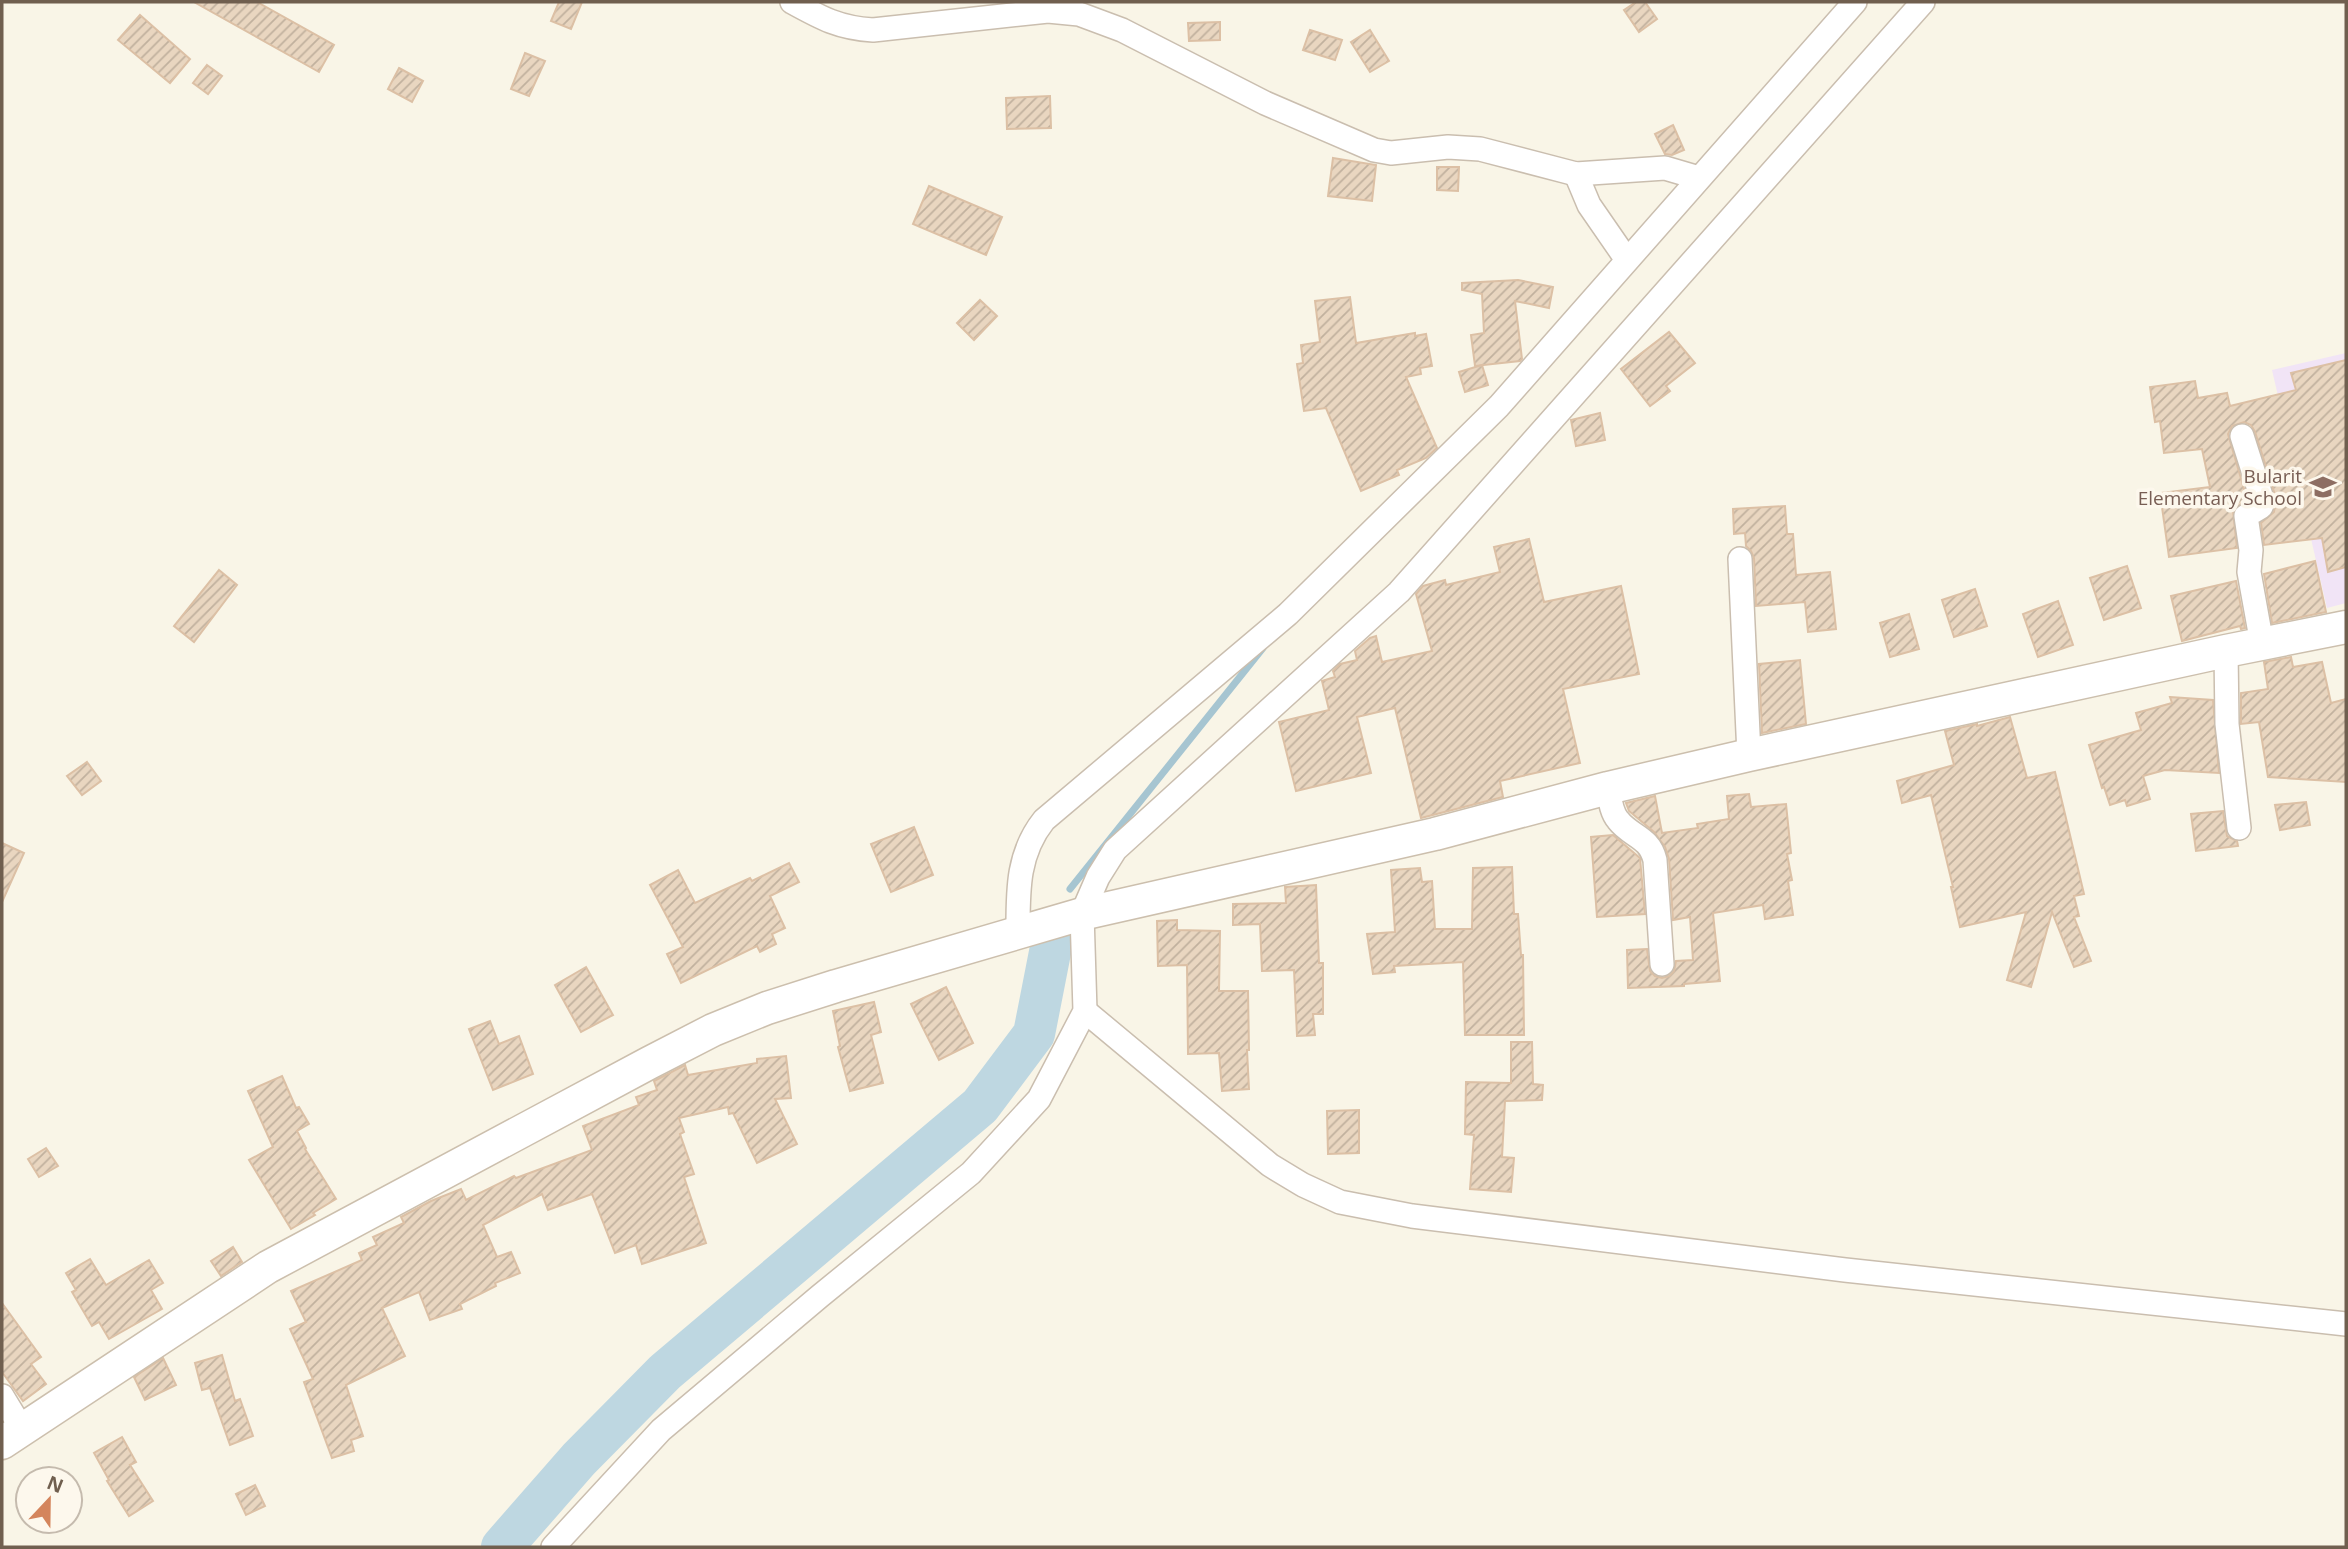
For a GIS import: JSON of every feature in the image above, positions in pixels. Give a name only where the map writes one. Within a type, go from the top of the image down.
[{"type":"street","points":[[792,2],[826,21],[849,28],[873,30],[1048,10],[1079,14],[1122,30],[1265,103],[1374,150],[1391,153],[1448,147],[1480,149],[1576,174],[1665,168],[1699,178]]},
{"type":"street","points":[[1018,932],[1017,888],[1020,868],[1033,834],[1044,820],[1288,614],[1499,406],[1855,2]]},
{"type":"street","points":[[553,1547],[661,1430],[820,1296],[946,1196],[989,1156],[1039,1099],[1085,1011],[1082,914],[1098,877],[1115,850],[1399,592],[1923,2]]},
{"type":"street","points":[[1576,174],[1589,205],[1627,260]]},
{"type":"street","points":[[2242,436],[2263,502],[2261,507],[2246,516],[2245,523],[2251,550],[2249,572],[2262,644]]},
{"type":"street","points":[[1740,559],[1749,755]]},
{"type":"street","points":[[2,1396],[12,1436],[268,1267],[713,1030],[767,1008],[1082,914],[1435,834],[1608,788],[1749,755],[2346,627]]},
{"type":"street","points":[[2226,651],[2227,724],[2239,828]]},
{"type":"street","points":[[1608,788],[1617,820],[1653,849],[1662,964]]},
{"type":"street","points":[[1085,1011],[1270,1165],[1303,1185],[1340,1202],[1364,1208],[1845,1270],[2346,1324]]},
{"type":"shaded area","name":"Bularit Elementary School","points":[[2346,353],[2346,603],[2327,608],[2272,370]]},
{"type":"building","points":[[194,2],[257,2],[334,45],[319,72]]},
{"type":"building","points":[[559,2],[582,2],[571,29],[551,21]]},
{"type":"building","points":[[1636,2],[1645,2],[1657,19],[1639,32],[1624,10]]},
{"type":"building","points":[[140,15],[190,59],[170,83],[118,40]]},
{"type":"building","points":[[1220,22],[1220,40],[1189,41],[1188,23]]},
{"type":"building","points":[[1310,30],[1342,40],[1335,60],[1303,50]]},
{"type":"building","points":[[1370,30],[1389,61],[1370,72],[1351,42]]},
{"type":"building","points":[[525,53],[545,61],[529,96],[511,89]]},
{"type":"building","points":[[207,65],[222,76],[208,94],[193,83]]},
{"type":"building","points":[[399,68],[423,81],[412,102],[388,89]]},
{"type":"building","points":[[1050,96],[1051,128],[1007,129],[1006,98]]},
{"type":"building","points":[[1673,125],[1684,150],[1672,155],[1665,154],[1655,134]]},
{"type":"building","points":[[1333,158],[1376,165],[1372,201],[1328,196]]},
{"type":"building","points":[[1437,167],[1459,167],[1458,191],[1437,190]]},
{"type":"building","points":[[929,186],[1002,217],[986,255],[913,224]]},
{"type":"building","points":[[1518,280],[1553,287],[1549,308],[1515,301],[1522,359],[1475,366],[1471,335],[1484,333],[1482,294],[1462,290],[1462,283]]},
{"type":"building","points":[[1350,297],[1356,343],[1415,333],[1415,336],[1426,334],[1432,366],[1420,368],[1421,374],[1406,377],[1437,448],[1426,458],[1397,470],[1399,475],[1361,491],[1326,408],[1304,411],[1297,364],[1303,363],[1301,345],[1320,342],[1315,301]]},
{"type":"building","points":[[980,300],[997,316],[974,340],[957,323]]},
{"type":"building","points":[[1669,332],[1695,363],[1666,386],[1670,391],[1650,406],[1621,369]]},
{"type":"building","points":[[2346,360],[2346,567],[2328,572],[2322,538],[2264,545],[2261,523],[2274,512],[2276,498],[2255,432],[2251,425],[2244,422],[2232,426],[2228,434],[2247,499],[2233,511],[2237,548],[2169,557],[2160,493],[2210,487],[2202,449],[2164,453],[2160,421],[2155,422],[2150,387],[2195,381],[2198,398],[2227,393],[2230,406],[2296,390],[2291,373]]},
{"type":"building","points":[[1482,365],[1488,385],[1465,392],[1459,372]]},
{"type":"building","points":[[1600,413],[1605,440],[1576,446],[1571,420]]},
{"type":"building","points":[[1785,506],[1787,534],[1793,534],[1796,575],[1830,572],[1836,629],[1808,632],[1805,602],[1756,606],[1754,558],[1746,546],[1745,533],[1734,534],[1733,509]]},
{"type":"building","points":[[1529,539],[1544,602],[1621,586],[1639,674],[1563,689],[1580,763],[1500,781],[1503,797],[1421,818],[1395,708],[1357,717],[1371,773],[1296,791],[1279,722],[1329,710],[1322,681],[1335,677],[1333,671],[1340,664],[1357,660],[1355,651],[1370,638],[1376,636],[1382,662],[1432,651],[1416,594],[1423,586],[1445,580],[1446,585],[1500,572],[1494,547]]},
{"type":"building","points":[[2315,561],[2326,612],[2272,623],[2264,574]]},
{"type":"building","points":[[2127,566],[2141,608],[2104,620],[2090,578]]},
{"type":"building","points":[[219,570],[237,585],[194,642],[174,626]]},
{"type":"building","points":[[2236,581],[2245,628],[2241,629],[2240,626],[2182,641],[2171,596]]},
{"type":"building","points":[[1975,589],[1987,626],[1954,637],[1942,600]]},
{"type":"building","points":[[2058,601],[2073,645],[2038,657],[2023,614]]},
{"type":"building","points":[[1909,614],[1919,649],[1890,657],[1880,623]]},
{"type":"building","points":[[2291,657],[2293,667],[2322,662],[2331,703],[2346,699],[2346,782],[2268,777],[2259,722],[2241,724],[2241,693],[2268,689],[2264,662]]},
{"type":"building","points":[[1800,660],[1806,724],[1762,733],[1759,664]]},
{"type":"building","points":[[2170,697],[2213,700],[2219,773],[2165,770],[2143,776],[2150,799],[2127,806],[2125,800],[2110,805],[2089,745],[2141,730],[2136,713],[2172,703]]},
{"type":"building","points":[[2010,717],[2027,778],[2055,772],[2084,894],[2074,896],[2079,916],[2074,917],[2091,961],[2074,967],[2052,912],[2031,987],[2007,980],[2026,912],[1960,927],[1931,795],[1902,803],[1897,781],[1954,765],[1945,731]]},
{"type":"building","points":[[87,762],[101,781],[82,795],[67,776]]},
{"type":"building","points":[[1749,794],[1751,807],[1786,804],[1791,853],[1787,854],[1792,880],[1788,881],[1793,915],[1765,919],[1763,905],[1713,913],[1720,981],[1684,986],[1628,988],[1627,950],[1647,949],[1650,971],[1662,978],[1674,971],[1676,961],[1693,960],[1690,917],[1673,920],[1669,859],[1665,847],[1654,832],[1629,811],[1626,803],[1655,796],[1662,833],[1698,828],[1697,824],[1729,819],[1727,796]]},
{"type":"building","points":[[2306,802],[2310,825],[2280,830],[2275,805]]},
{"type":"building","points":[[2223,811],[2227,836],[2237,841],[2238,846],[2196,851],[2191,814]]},
{"type":"building","points":[[914,827],[933,875],[891,892],[871,844]]},
{"type":"building","points":[[1613,835],[1640,858],[1645,914],[1597,917],[1591,837]]},
{"type":"building","points":[[2,843],[24,853],[2,902]]},
{"type":"building","points":[[789,863],[799,882],[770,896],[785,928],[772,934],[776,944],[760,952],[757,946],[681,983],[667,954],[683,947],[650,885],[678,870],[695,903]]},
{"type":"building","points":[[1512,867],[1514,914],[1518,914],[1523,955],[1524,1035],[1465,1035],[1463,962],[1394,966],[1395,972],[1373,974],[1367,934],[1395,932],[1391,870],[1420,868],[1422,882],[1432,881],[1435,929],[1472,929],[1473,868]]},
{"type":"building","points":[[1316,885],[1319,963],[1323,963],[1323,1014],[1313,1014],[1315,1035],[1297,1036],[1294,970],[1262,971],[1260,924],[1233,925],[1233,904],[1286,903],[1285,887]]},
{"type":"building","points":[[1177,920],[1177,930],[1220,931],[1219,991],[1248,991],[1249,1089],[1222,1091],[1219,1053],[1188,1054],[1187,965],[1158,966],[1157,921]]},
{"type":"building","points":[[586,967],[613,1015],[581,1032],[555,985]]},
{"type":"building","points":[[946,987],[973,1043],[939,1060],[911,1004]]},
{"type":"building","points":[[874,1002],[881,1032],[871,1035],[883,1083],[850,1091],[838,1047],[840,1046],[833,1011]]},
{"type":"building","points":[[490,1021],[499,1044],[519,1036],[533,1074],[493,1090],[469,1029]]},
{"type":"building","points":[[1511,1042],[1532,1042],[1533,1084],[1543,1085],[1542,1100],[1505,1101],[1502,1157],[1514,1158],[1511,1192],[1470,1189],[1474,1135],[1465,1134],[1466,1082],[1511,1083]]},
{"type":"building","points":[[786,1056],[791,1098],[775,1099],[797,1144],[757,1163],[733,1113],[729,1114],[728,1107],[679,1118],[684,1132],[680,1134],[694,1174],[684,1177],[706,1243],[642,1264],[636,1245],[615,1253],[592,1194],[548,1210],[542,1194],[483,1225],[497,1257],[511,1252],[520,1273],[495,1283],[496,1286],[460,1304],[462,1309],[430,1320],[419,1292],[382,1308],[405,1356],[346,1385],[363,1436],[351,1440],[354,1451],[332,1458],[304,1382],[313,1379],[290,1329],[306,1322],[291,1291],[362,1260],[359,1253],[377,1245],[373,1237],[404,1223],[401,1217],[431,1201],[461,1189],[466,1200],[514,1176],[516,1178],[592,1150],[583,1126],[639,1105],[636,1097],[657,1090],[654,1081],[685,1065],[688,1075],[757,1063],[757,1059]]},
{"type":"building","points":[[282,1076],[296,1108],[299,1107],[309,1124],[297,1131],[336,1199],[291,1229],[249,1160],[273,1147],[248,1091]]},
{"type":"building","points":[[1359,1110],[1359,1153],[1328,1154],[1327,1111]]},
{"type":"building","points":[[46,1148],[58,1166],[39,1177],[28,1159]]},
{"type":"building","points":[[233,1247],[242,1262],[221,1276],[211,1261]]},
{"type":"building","points":[[90,1259],[106,1285],[149,1260],[163,1283],[151,1290],[162,1309],[109,1339],[99,1322],[92,1326],[72,1292],[76,1290],[66,1273]]},
{"type":"building","points":[[2,1303],[41,1357],[31,1364],[46,1384],[23,1401],[2,1372]]},
{"type":"building","points":[[222,1355],[235,1401],[240,1399],[253,1436],[230,1445],[210,1388],[202,1390],[195,1363]]},
{"type":"building","points":[[163,1358],[176,1385],[145,1400],[134,1377]]},
{"type":"building","points":[[122,1437],[136,1462],[130,1465],[153,1501],[129,1516],[107,1481],[109,1480],[94,1453]]},
{"type":"building","points":[[255,1485],[265,1506],[246,1515],[236,1494]]},
{"type":"waterway","points":[[1070,889],[1263,648]]},
{"type":"waterway","points":[[502,1547],[579,1459],[665,1372],[980,1106],[1034,1034],[1052,942]]},
{"type":"place","name":"Bularit Elementary School","points":[[2323,487]]}]
